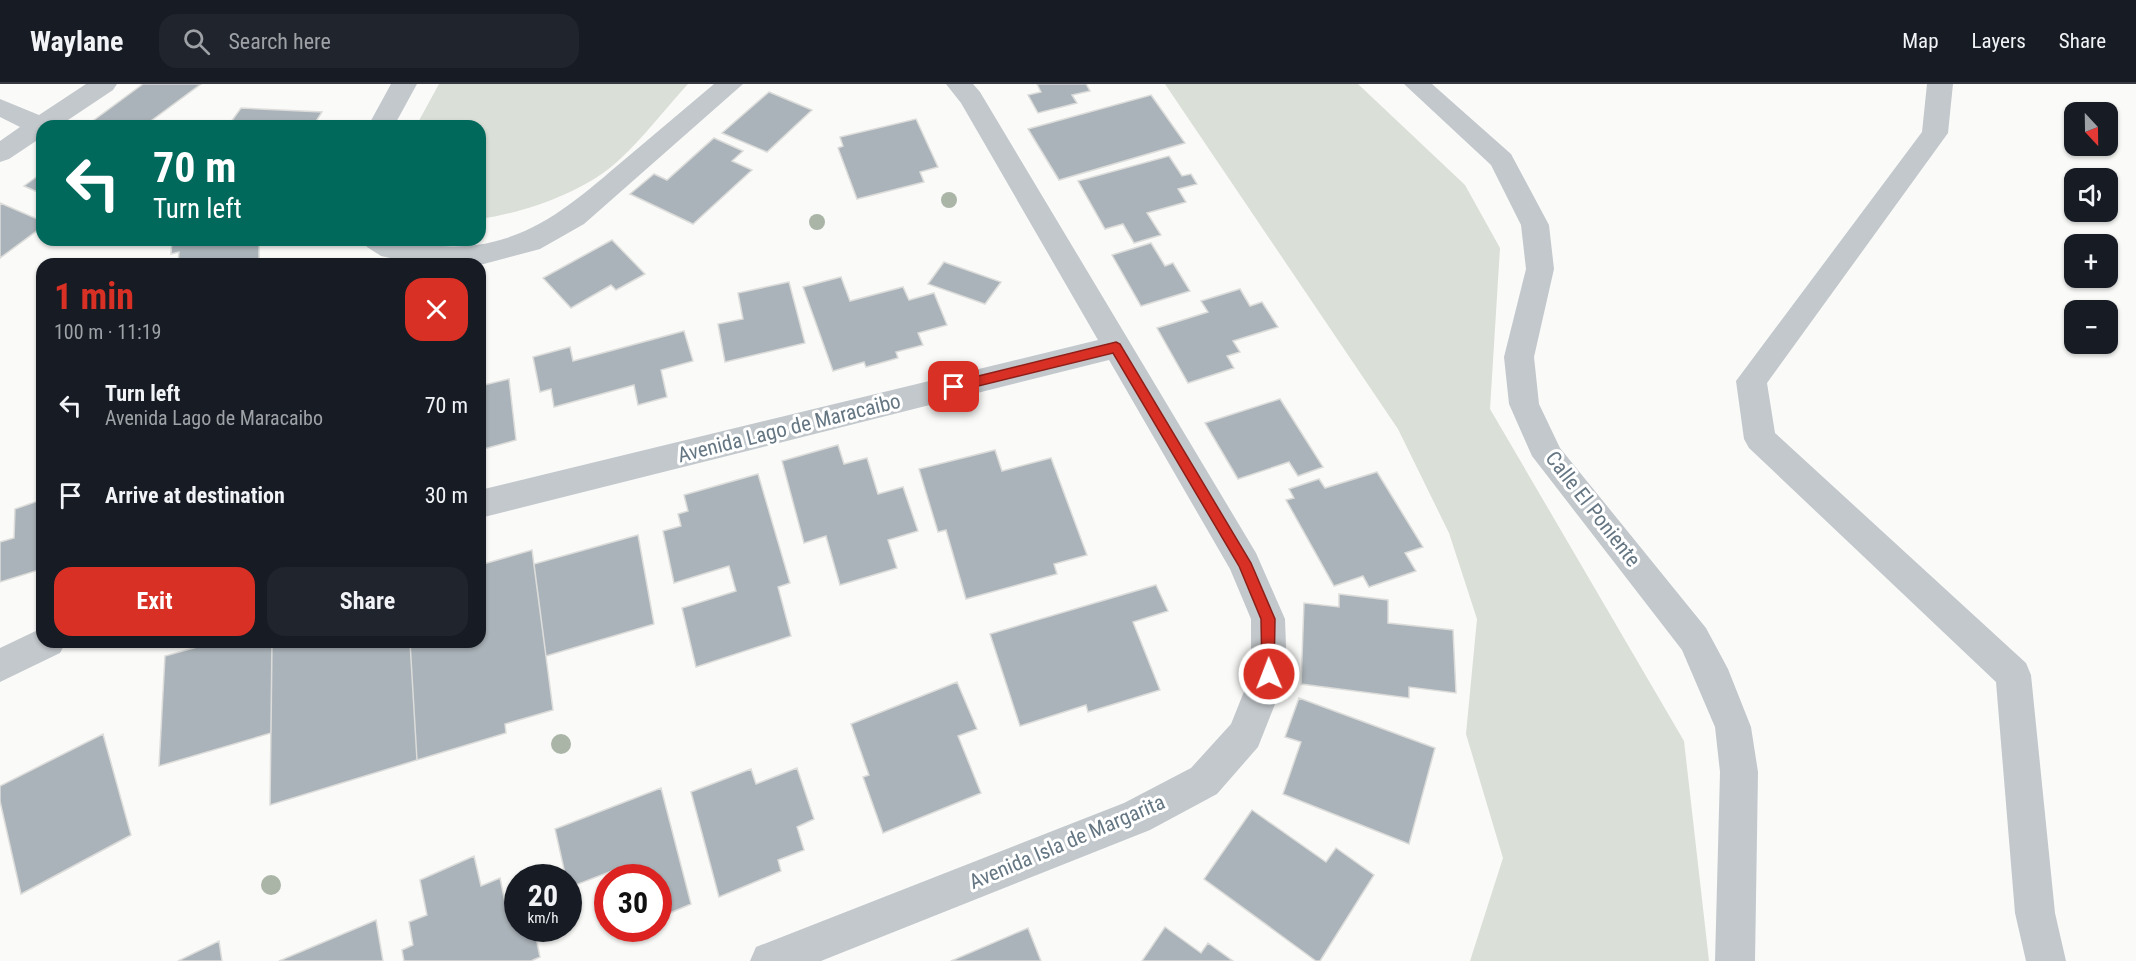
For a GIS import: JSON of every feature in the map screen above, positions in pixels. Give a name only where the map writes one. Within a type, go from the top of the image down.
[{"type":"street","points":[[48,120],[104,84]]},
{"type":"street","points":[[384,120],[404,84]]},
{"type":"street","points":[[386,246],[391,249],[436,257],[477,255],[530,242],[574,217],[730,84]]},
{"type":"street","points":[[960,84],[971,98],[1116,347]]},
{"type":"street","name":"Calle El Poniente","points":[[1417,84],[1502,160],[1535,225],[1540,268],[1519,357],[1524,404],[1548,456],[1694,639],[1715,681],[1733,727],[1739,772],[1735,961]]},
{"type":"street","points":[[1940,84],[1935,133],[1751,381],[1760,439],[2013,675],[2035,913],[2046,961]]},
{"type":"street","points":[[0,107],[36,125]]},
{"type":"street","points":[[0,153],[36,128]]},
{"type":"street","name":"Avenida Lago de Maracaibo","points":[[486,503],[1116,347]]},
{"type":"street","name":"Avenida Isla de Margarita","points":[[770,961],[1136,817],[1204,781],[1245,735],[1269,674],[1268,619],[1244,563],[1116,347]]},
{"type":"street","points":[[0,666],[36,648]]},
{"type":"shaded area","points":[[439,84],[688,84],[646,132],[606,171],[573,191],[554,199],[516,212],[486,218],[486,120],[419,120]]},
{"type":"shaded area","points":[[1165,84],[1358,84],[1465,185],[1500,248],[1490,409],[1684,741],[1709,961],[1470,961],[1503,858],[1466,734],[1477,619],[1449,533],[1398,429]]},
{"type":"building","points":[[143,84],[201,84],[152,120],[94,120]]},
{"type":"building","points":[[1037,84],[1086,84],[1090,91],[1072,95],[1077,103],[1038,113],[1028,95],[1041,92]]},
{"type":"building","points":[[769,92],[812,110],[767,152],[722,133]]},
{"type":"building","points":[[1151,95],[1185,143],[1059,180],[1028,129]]},
{"type":"building","points":[[241,108],[322,112],[317,120],[232,120]]},
{"type":"building","points":[[916,119],[938,167],[920,172],[924,182],[857,199],[838,148],[843,146],[840,137]]},
{"type":"building","points":[[714,138],[743,151],[732,161],[752,170],[693,224],[630,194],[654,174],[667,180]]},
{"type":"building","points":[[1169,156],[1182,176],[1191,174],[1197,184],[1178,189],[1186,202],[1147,213],[1161,235],[1134,243],[1123,224],[1105,229],[1078,181]]},
{"type":"building","points":[[36,177],[36,191],[24,186]]},
{"type":"building","points":[[0,203],[36,218],[36,231],[0,258]]},
{"type":"building","points":[[612,240],[645,274],[616,290],[611,285],[571,308],[543,278]]},
{"type":"building","points":[[1151,243],[1165,266],[1173,263],[1190,291],[1141,306],[1112,255]]},
{"type":"building","points":[[172,246],[259,246],[259,258],[178,258],[179,252],[171,254]]},
{"type":"building","points":[[944,262],[1001,282],[985,304],[928,284]]},
{"type":"building","points":[[841,277],[850,301],[903,287],[909,300],[934,293],[947,325],[918,333],[923,345],[896,352],[898,358],[866,367],[864,362],[833,371],[803,287]]},
{"type":"building","points":[[789,282],[805,343],[725,362],[718,324],[743,319],[738,293]]},
{"type":"building","points":[[1240,289],[1250,306],[1262,302],[1278,327],[1233,341],[1240,352],[1227,356],[1234,368],[1188,383],[1157,328],[1208,312],[1201,301]]},
{"type":"building","points":[[684,331],[693,361],[661,370],[667,397],[638,405],[634,385],[554,407],[551,389],[540,392],[533,357],[570,347],[573,361]]},
{"type":"building","points":[[509,379],[516,440],[486,448],[486,385]]},
{"type":"building","points":[[1280,399],[1323,467],[1298,476],[1289,462],[1238,479],[1205,423]]},
{"type":"building","points":[[838,445],[844,464],[867,458],[878,494],[903,487],[918,531],[888,540],[897,568],[840,585],[826,536],[804,543],[782,461]]},
{"type":"building","points":[[995,450],[1002,471],[1051,458],[1087,555],[1054,564],[1057,574],[966,599],[946,530],[938,532],[919,469]]},
{"type":"building","points":[[1377,472],[1423,547],[1405,553],[1416,571],[1369,587],[1363,576],[1334,586],[1286,500],[1294,498],[1289,489],[1319,479],[1325,488]]},
{"type":"building","points":[[758,474],[790,583],[778,587],[791,636],[696,667],[682,608],[736,591],[729,566],[674,583],[663,531],[681,526],[678,514],[688,511],[684,495]]},
{"type":"building","points":[[36,502],[36,571],[0,582],[0,542],[14,538],[15,509]]},
{"type":"building","points":[[638,535],[654,624],[546,656],[534,564]]},
{"type":"building","points":[[532,550],[553,710],[505,724],[506,733],[417,760],[410,648],[486,648],[486,563]]},
{"type":"building","points":[[1156,585],[1168,611],[1133,622],[1160,690],[1088,712],[1086,705],[1020,726],[990,634]]},
{"type":"building","points":[[1339,594],[1388,600],[1388,623],[1453,630],[1456,693],[1409,687],[1409,698],[1301,684],[1304,603],[1339,607]]},
{"type":"building","points":[[194,648],[272,648],[271,733],[159,766],[165,656]]},
{"type":"building","points":[[272,648],[410,648],[417,760],[270,805]]},
{"type":"building","points":[[957,682],[977,729],[958,736],[981,793],[883,833],[863,777],[869,775],[851,724]]},
{"type":"building","points":[[1299,698],[1435,748],[1409,844],[1283,794],[1301,742],[1285,737]]},
{"type":"building","points":[[103,734],[131,835],[21,894],[0,801],[0,786]]},
{"type":"building","points":[[797,768],[814,819],[797,827],[804,850],[778,860],[781,871],[719,897],[691,792],[751,769],[756,784]]},
{"type":"building","points":[[661,788],[691,904],[672,912],[672,864],[594,864],[594,878],[582,883],[582,864],[563,864],[555,829]]},
{"type":"building","points":[[1252,810],[1326,862],[1336,848],[1374,875],[1320,961],[1316,961],[1204,879]]},
{"type":"building","points":[[474,856],[481,886],[500,878],[504,898],[504,942],[537,942],[540,957],[531,961],[404,961],[402,950],[413,945],[409,922],[427,915],[420,880]]},
{"type":"building","points":[[376,920],[383,961],[279,961]]},
{"type":"building","points":[[1165,927],[1201,953],[1208,943],[1233,961],[1142,961]]},
{"type":"building","points":[[1028,928],[1041,961],[951,961]]},
{"type":"building","points":[[219,941],[222,961],[178,961]]},
{"type":"route","points":[[954,387],[1116,347],[1244,563],[1268,619],[1269,674]]}]
